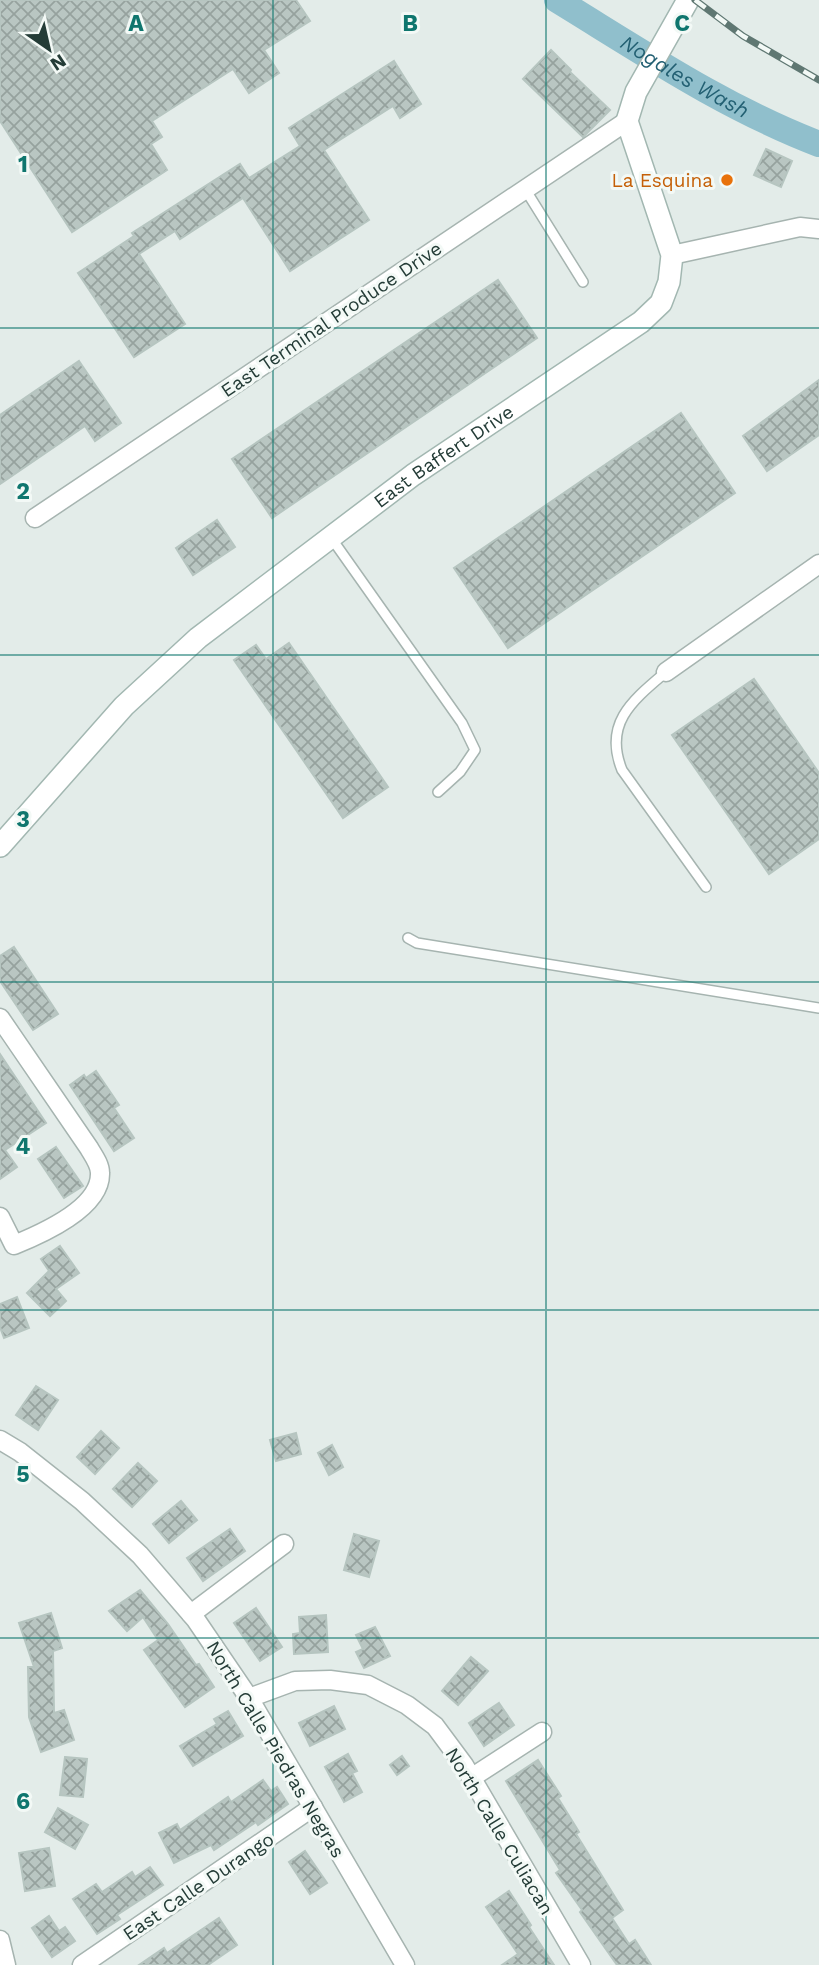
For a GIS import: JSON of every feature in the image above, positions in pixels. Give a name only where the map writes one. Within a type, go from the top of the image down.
[{"type":"street","points":[[627,121],[636,92],[688,0]]},
{"type":"street","name":"East Terminal Produce Drive","points":[[35,518],[627,121]]},
{"type":"street","name":"East Baffert Drive","points":[[0,846],[124,706],[198,638],[413,475],[640,321],[661,303],[669,282],[671,255],[627,121]]},
{"type":"street","points":[[671,255],[800,227],[819,229]]},
{"type":"street","points":[[666,672],[819,564]]},
{"type":"street","points":[[0,1018],[89,1148],[100,1171],[99,1186],[92,1198],[40,1235],[14,1245],[0,1217]]},
{"type":"street","name":"North Calle Piedras Negras","points":[[0,1440],[20,1452],[82,1502],[139,1555],[191,1614],[249,1698],[401,1963]]},
{"type":"street","points":[[191,1614],[284,1544]]},
{"type":"street","name":"North Calle Culiacan","points":[[249,1698],[295,1681],[330,1680],[368,1685],[407,1705],[435,1726],[471,1778],[581,1965]]},
{"type":"street","points":[[471,1778],[542,1732]]},
{"type":"street","name":"East Calle Durango","points":[[82,1965],[313,1807]]},
{"type":"street","points":[[0,1940],[6,1965]]},
{"type":"lane","points":[[525,190],[583,282]]},
{"type":"lane","points":[[331,537],[462,723],[475,750],[460,772],[438,792]]},
{"type":"lane","points":[[666,672],[641,693],[620,719],[615,742],[616,756],[622,770],[706,887]]},
{"type":"lane","points":[[408,938],[417,943],[819,1008]]},
{"type":"building","points":[[0,0],[296,0],[310,21],[264,50],[279,73],[249,93],[233,69],[152,121],[162,137],[151,144],[167,170],[72,232],[0,121]]},
{"type":"building","points":[[551,50],[610,110],[583,137],[523,79]]},
{"type":"building","points":[[394,61],[421,104],[400,118],[393,106],[324,150],[369,220],[290,271],[243,198],[180,239],[175,231],[139,254],[185,324],[134,357],[78,273],[134,236],[132,233],[240,164],[249,178],[300,146],[289,128]]},
{"type":"building","points":[[766,149],[792,161],[781,187],[754,175]]},
{"type":"building","points":[[498,280],[537,338],[272,518],[232,459]]},
{"type":"building","points":[[79,361],[121,423],[95,441],[85,426],[0,484],[0,415]]},
{"type":"building","points":[[819,380],[819,435],[767,471],[743,436]]},
{"type":"building","points":[[681,413],[735,493],[508,648],[454,568]]},
{"type":"building","points":[[217,520],[235,547],[193,575],[176,548]]},
{"type":"building","points":[[289,643],[388,787],[343,818],[234,660],[256,645],[266,659]]},
{"type":"building","points":[[754,679],[819,773],[819,839],[769,874],[672,735]]},
{"type":"building","points":[[14,947],[58,1014],[33,1030],[0,981],[0,956]]},
{"type":"building","points":[[0,1054],[46,1123],[5,1150],[17,1167],[0,1179]]},
{"type":"building","points":[[96,1071],[119,1105],[114,1108],[134,1138],[114,1151],[70,1085],[84,1075],[86,1078]]},
{"type":"building","points":[[56,1147],[83,1186],[64,1198],[38,1159]]},
{"type":"building","points":[[60,1246],[79,1273],[56,1289],[66,1301],[50,1316],[27,1293],[49,1271],[41,1259]]},
{"type":"building","points":[[17,1297],[29,1328],[4,1338],[0,1327],[0,1304]]},
{"type":"building","points":[[36,1386],[58,1400],[38,1430],[16,1415]]},
{"type":"building","points":[[101,1431],[119,1448],[95,1474],[77,1457]]},
{"type":"building","points":[[296,1433],[301,1454],[276,1461],[270,1440]]},
{"type":"building","points":[[332,1445],[343,1467],[329,1475],[318,1453]]},
{"type":"building","points":[[138,1463],[157,1481],[132,1507],[113,1489]]},
{"type":"building","points":[[181,1501],[197,1520],[169,1543],[153,1524]]},
{"type":"building","points":[[230,1529],[245,1551],[203,1581],[187,1558]]},
{"type":"building","points":[[354,1534],[379,1541],[369,1577],[344,1570]]},
{"type":"building","points":[[140,1590],[214,1687],[185,1707],[144,1650],[158,1640],[143,1617],[127,1631],[109,1611]]},
{"type":"building","points":[[256,1608],[282,1647],[260,1661],[234,1623]]},
{"type":"building","points":[[51,1613],[62,1648],[53,1651],[54,1713],[64,1710],[74,1740],[41,1752],[29,1717],[28,1667],[34,1667],[19,1623]]},
{"type":"building","points":[[326,1615],[328,1652],[294,1654],[293,1634],[300,1633],[299,1617]]},
{"type":"building","points":[[375,1627],[390,1656],[364,1668],[356,1652],[363,1649],[356,1635]]},
{"type":"building","points":[[471,1657],[488,1671],[458,1705],[442,1691]]},
{"type":"building","points":[[499,1703],[514,1725],[484,1746],[469,1723]]},
{"type":"building","points":[[334,1706],[345,1729],[310,1746],[299,1723]]},
{"type":"building","points":[[228,1711],[243,1736],[193,1766],[180,1746],[217,1724],[214,1719]]},
{"type":"building","points":[[348,1754],[357,1771],[352,1773],[362,1792],[344,1802],[325,1767]]},
{"type":"building","points":[[402,1756],[409,1766],[397,1775],[390,1765]]},
{"type":"building","points":[[65,1757],[87,1759],[83,1797],[60,1795]]},
{"type":"building","points":[[538,1760],[561,1796],[558,1798],[579,1832],[576,1834],[623,1910],[612,1918],[629,1944],[635,1940],[651,1965],[617,1965],[556,1873],[560,1870],[506,1781]]},
{"type":"building","points":[[263,1780],[271,1791],[277,1787],[288,1804],[214,1850],[211,1845],[174,1863],[159,1833],[177,1824],[180,1830],[228,1797],[231,1802]]},
{"type":"building","points":[[58,1808],[88,1825],[75,1849],[45,1832]]},
{"type":"building","points":[[49,1848],[55,1886],[25,1891],[19,1853]]},
{"type":"building","points":[[305,1851],[327,1883],[310,1894],[289,1862]]},
{"type":"building","points":[[150,1867],[163,1885],[117,1915],[120,1919],[97,1934],[73,1899],[96,1884],[102,1892],[132,1872],[135,1877]]},
{"type":"building","points":[[509,1891],[554,1965],[502,1965],[518,1954],[486,1907]]},
{"type":"building","points":[[49,1916],[59,1931],[65,1927],[75,1941],[52,1957],[32,1928]]},
{"type":"building","points":[[219,1918],[237,1945],[208,1965],[139,1965],[164,1948],[167,1953]]},
{"type":"waterway","name":"Nogales Wash","points":[[557,0],[717,96],[750,114],[819,144]]},
{"type":"railway","points":[[695,0],[743,36],[819,80]]},
{"type":"place","name":"La Esquina","points":[[727,180]]}]
